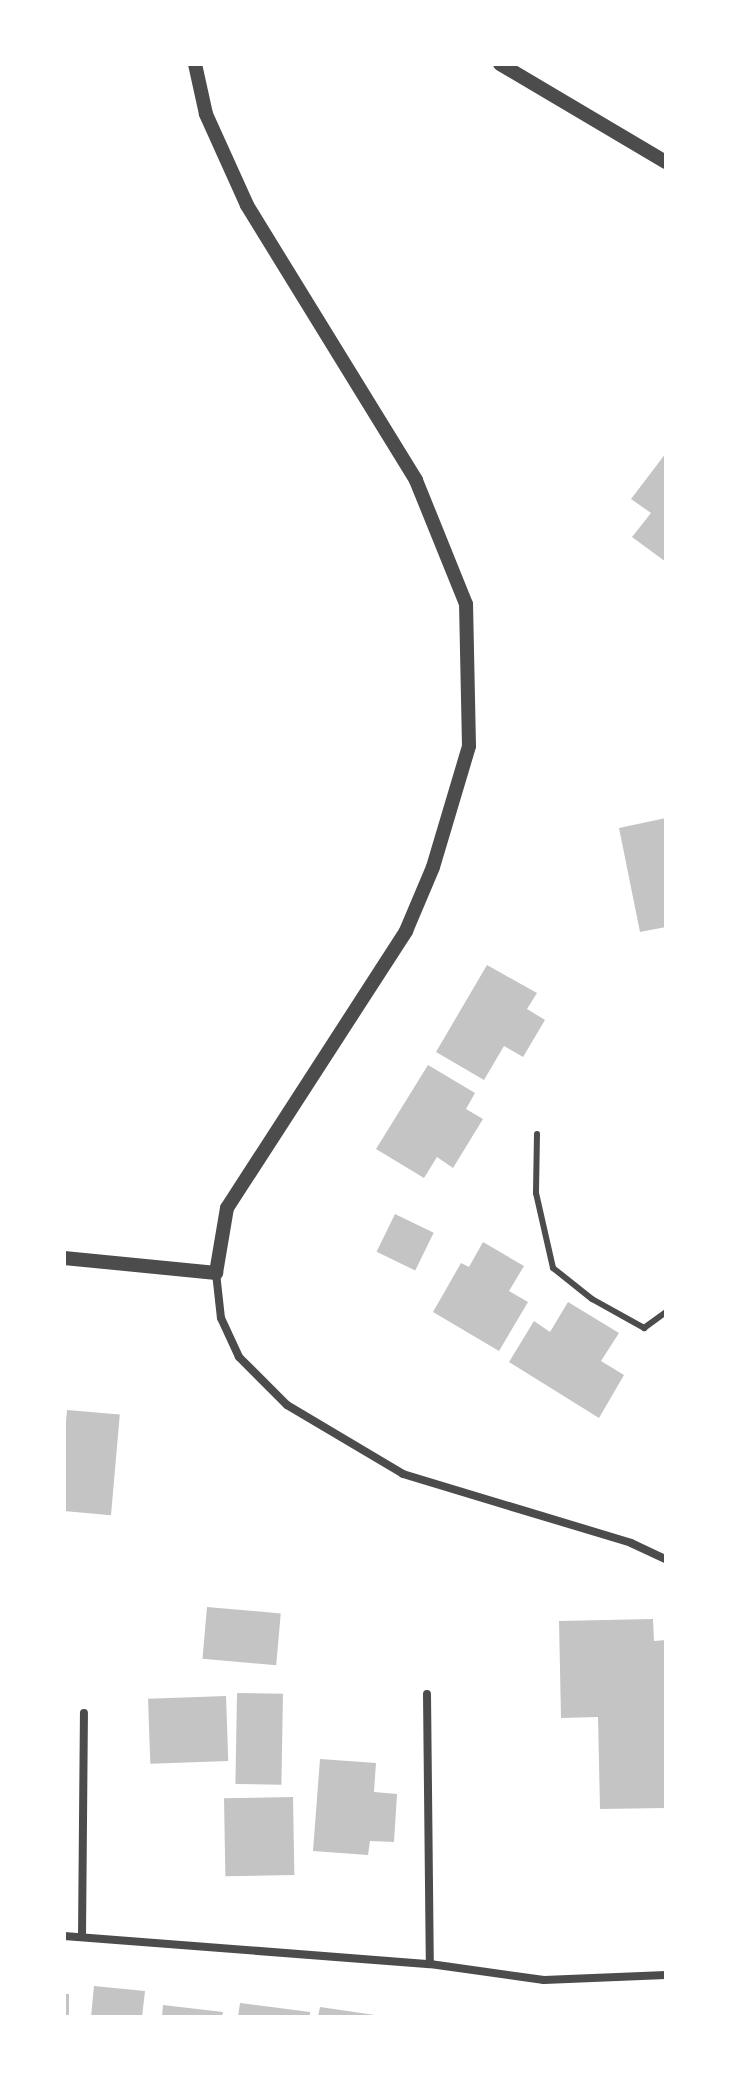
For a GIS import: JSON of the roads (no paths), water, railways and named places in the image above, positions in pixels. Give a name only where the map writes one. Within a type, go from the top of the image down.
[{"type":"street","points":[[195,64],[206,114],[247,205],[416,480],[466,604],[469,746],[433,867],[406,931],[227,1208],[216,1273],[221,1318],[239,1357],[287,1405],[403,1474],[631,1543],[666,1559]]},
{"type":"street","points":[[500,64],[666,162]]},
{"type":"street","points":[[64,1258],[216,1273]]},
{"type":"street","points":[[427,1694],[430,1964]]},
{"type":"street","points":[[82,1936],[84,1713]]},
{"type":"street","points":[[64,1936],[430,1964],[544,1980],[666,1975]]},
{"type":"lane","points":[[537,1134],[536,1193],[553,1268],[592,1299],[644,1328],[666,1312]]}]
